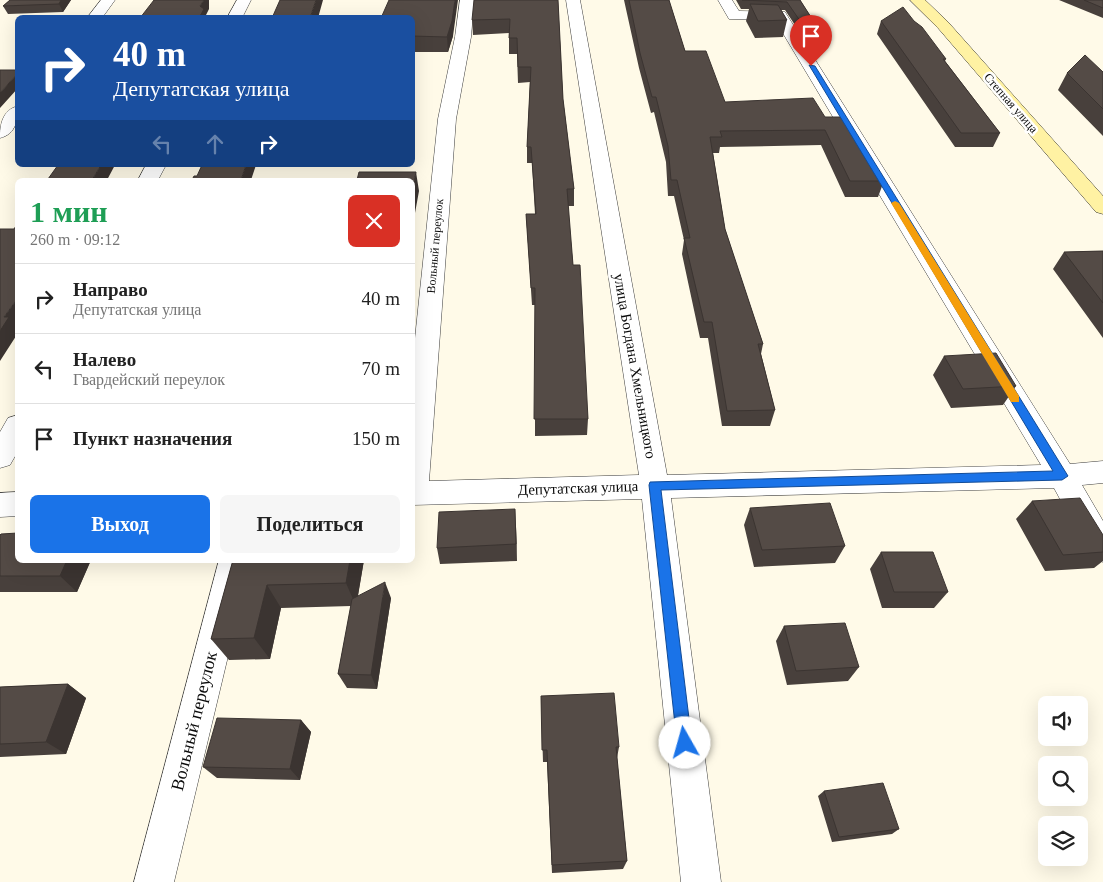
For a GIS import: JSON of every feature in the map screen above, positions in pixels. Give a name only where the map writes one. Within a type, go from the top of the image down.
[{"type":"street","points":[[96,15],[108,0]]},
{"type":"street","points":[[236,15],[244,0]]},
{"type":"street","name":"Вольный переулок","points":[[415,472],[448,119],[463,37],[467,0]]},
{"type":"street","name":"улица Богдана Хмельницкого","points":[[573,0],[655,485],[701,882]]},
{"type":"street","points":[[725,0],[734,16],[780,15],[1062,476],[1103,549]]},
{"type":"street","name":"Степная улица","points":[[917,0],[943,25],[1103,208]]},
{"type":"street","points":[[0,133],[15,116]]},
{"type":"street","points":[[0,457],[15,430]]},
{"type":"street","name":"Депутатская улица","points":[[415,493],[655,485],[1062,476],[1103,472]]},
{"type":"street","points":[[0,505],[15,504]]},
{"type":"street","name":"Вольный переулок","points":[[154,882],[233,563]]},
{"type":"building","points":[[10,0],[61,0],[59,4],[3,6]]},
{"type":"building","points":[[154,0],[204,0],[200,6],[204,9],[201,15],[142,15]]},
{"type":"building","points":[[280,0],[316,0],[311,15],[273,15]]},
{"type":"building","points":[[389,0],[455,0],[452,21],[447,37],[415,36],[415,15],[382,15]]},
{"type":"building","points":[[474,0],[558,0],[563,99],[574,189],[567,189],[573,265],[580,265],[588,419],[534,419],[535,288],[531,288],[526,214],[536,214],[531,147],[527,147],[531,67],[518,67],[517,38],[509,38],[510,19],[472,20]]},
{"type":"building","points":[[629,0],[669,0],[685,51],[706,51],[725,102],[813,98],[825,117],[845,117],[884,181],[850,181],[825,130],[720,131],[722,137],[710,137],[725,229],[763,344],[758,344],[775,410],[727,411],[712,322],[704,322],[684,238],[690,238],[677,180],[671,180],[668,146],[656,97],[652,97],[640,53]]},
{"type":"building","points":[[742,0],[800,0],[818,28],[805,28],[787,2]]},
{"type":"building","points":[[1084,0],[1103,0],[1103,8]]},
{"type":"building","points":[[750,4],[778,5],[787,20],[758,21]]},
{"type":"building","points":[[903,7],[914,21],[922,27],[946,59],[943,59],[1000,133],[961,133],[881,21]]},
{"type":"building","points":[[1085,55],[1103,72],[1103,109],[1067,73]]},
{"type":"building","points":[[0,70],[15,70],[15,76],[0,93]]},
{"type":"building","points":[[57,167],[100,167],[93,178],[49,178]]},
{"type":"building","points":[[201,167],[245,167],[242,178],[193,178],[197,176]]},
{"type":"building","points":[[359,172],[416,172],[415,178],[358,178]]},
{"type":"building","points":[[15,228],[15,302],[4,317],[9,317],[0,331],[0,229]]},
{"type":"building","points":[[1103,251],[1103,303],[1064,252]]},
{"type":"building","points":[[996,353],[1016,386],[963,389],[944,356]]},
{"type":"building","points":[[1080,498],[1103,535],[1103,552],[1063,555],[1032,501]]},
{"type":"building","points":[[830,503],[845,546],[762,550],[750,508]]},
{"type":"building","points":[[515,509],[516,544],[437,548],[439,512]]},
{"type":"building","points":[[15,533],[15,563],[66,563],[60,576],[0,576],[1,534]]},
{"type":"building","points":[[881,552],[933,552],[948,592],[894,592]]},
{"type":"building","points":[[232,563],[349,563],[346,583],[267,585],[254,638],[211,639]]},
{"type":"building","points":[[385,582],[371,675],[338,674],[352,599]]},
{"type":"building","points":[[845,623],[859,667],[796,671],[784,626]]},
{"type":"building","points":[[68,684],[46,742],[0,744],[0,687]]},
{"type":"building","points":[[614,693],[619,747],[616,747],[627,861],[552,865],[547,750],[542,750],[541,696]]},
{"type":"building","points":[[217,718],[301,720],[290,769],[203,767]]},
{"type":"building","points":[[883,783],[899,829],[839,837],[824,791]]},
{"type":"slow traffic","points":[[895,203],[1015,399]]},
{"type":"route","points":[[685,743],[655,485],[1062,476],[811,66]]}]
